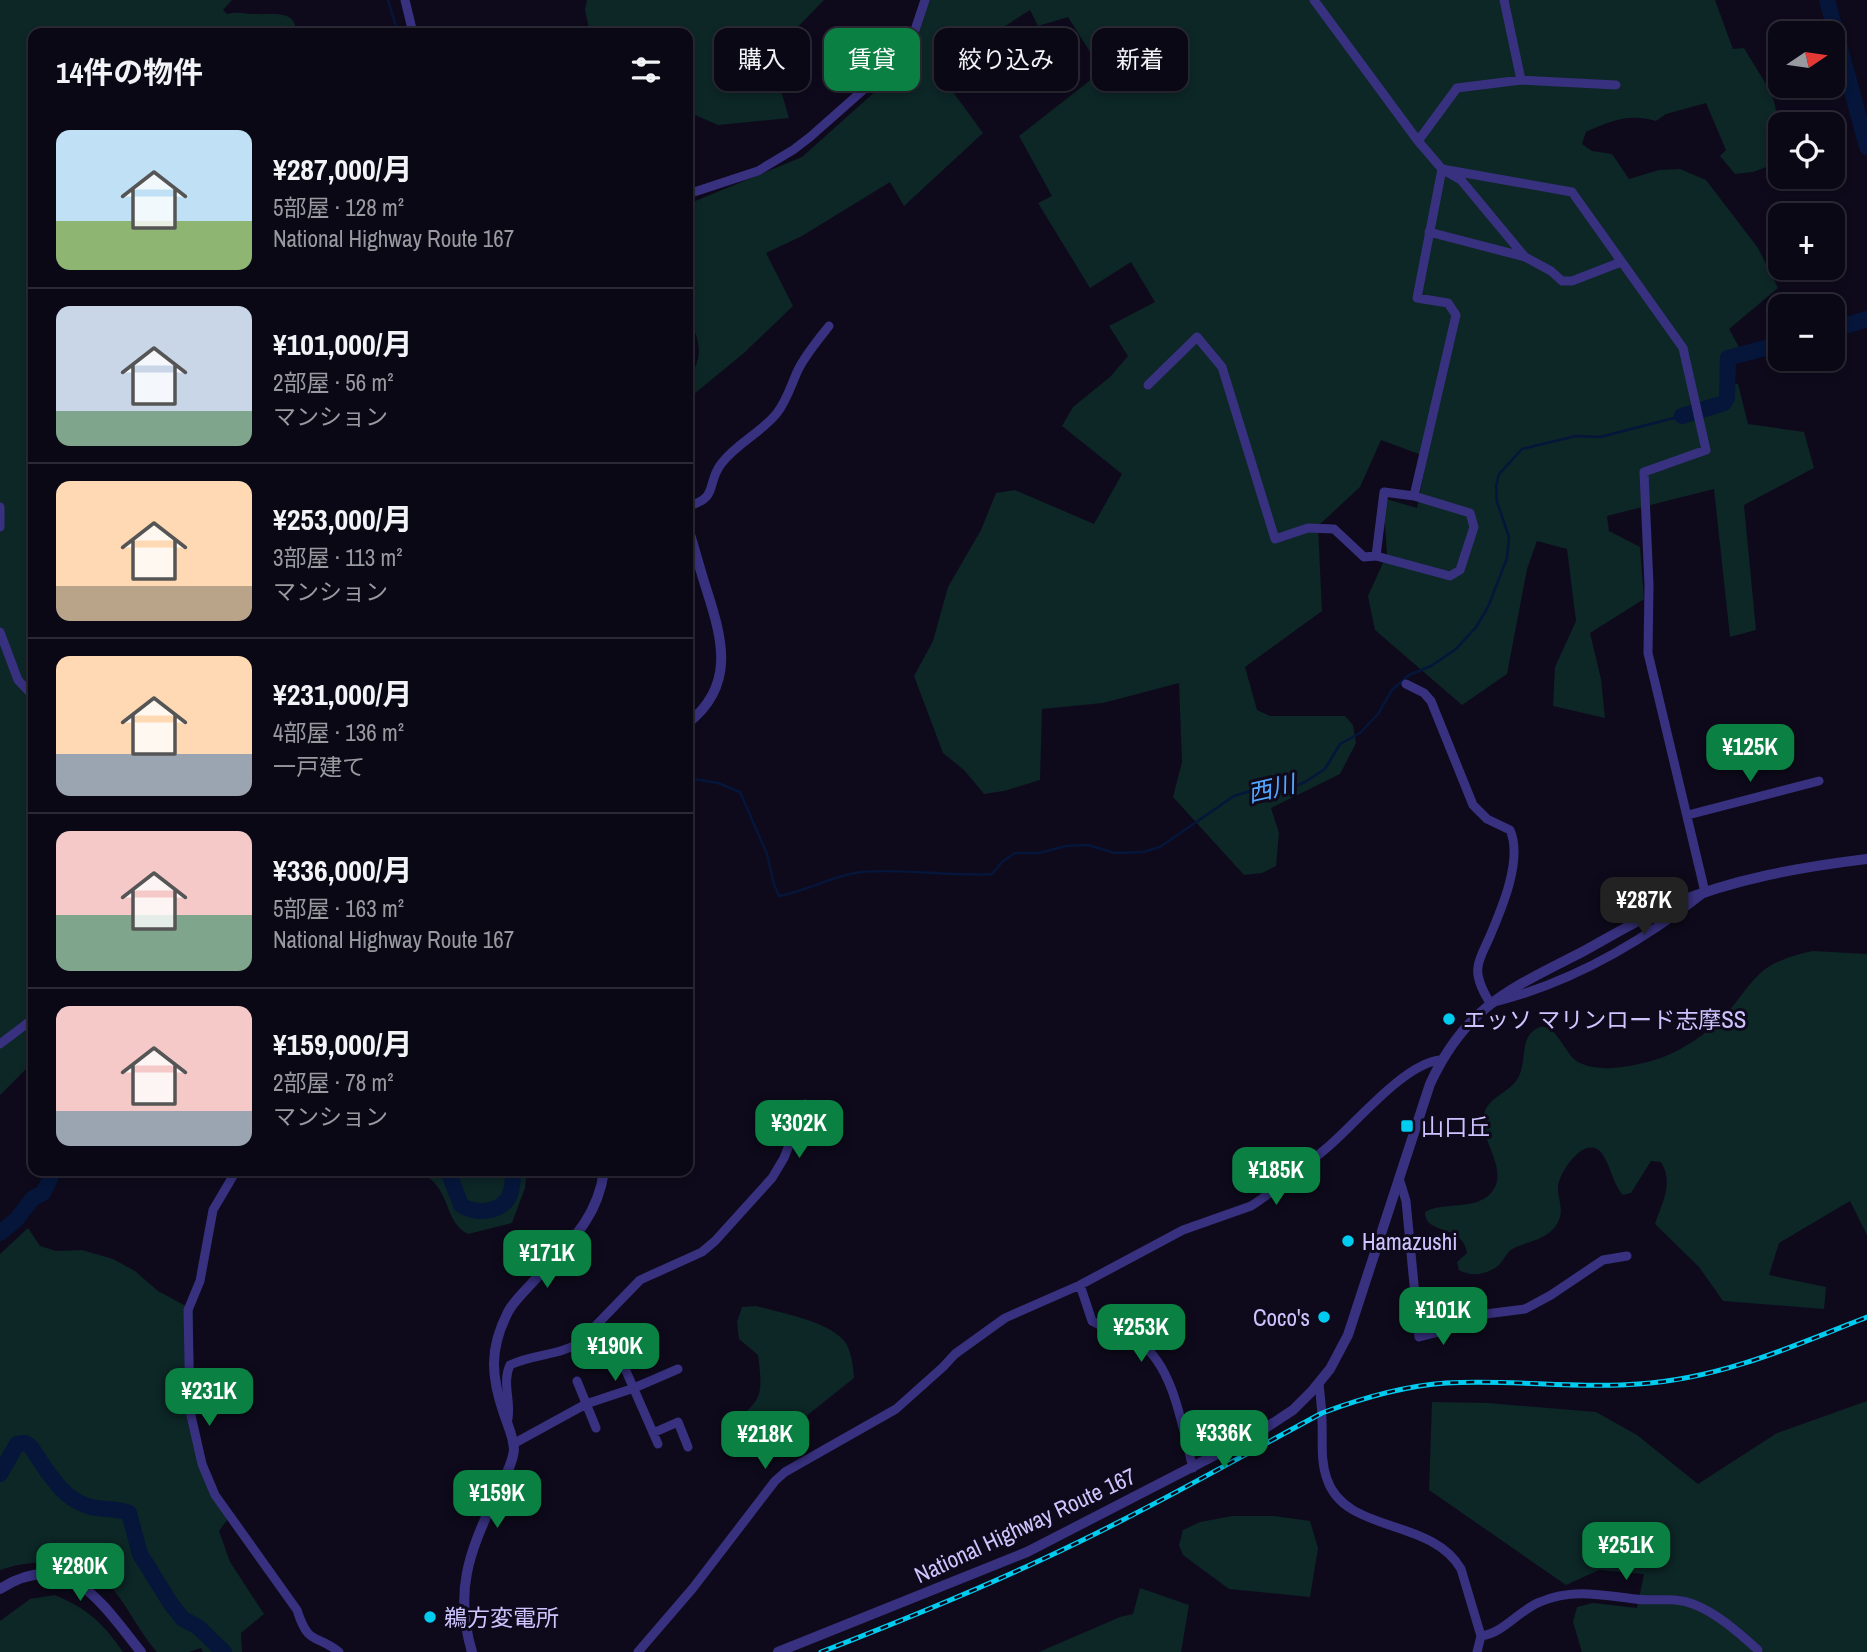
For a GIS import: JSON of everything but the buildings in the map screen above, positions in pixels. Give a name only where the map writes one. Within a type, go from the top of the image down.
[{"type":"street","points":[[405,0],[412,28]]},
{"type":"street","points":[[693,192],[758,171],[810,137],[887,69],[904,50],[915,30],[925,0]]},
{"type":"street","points":[[1314,0],[1418,141],[1442,169],[1461,180],[1525,257]]},
{"type":"street","points":[[1504,0],[1521,80]]},
{"type":"street","points":[[1418,141],[1457,88],[1521,80],[1616,85]]},
{"type":"street","points":[[1414,496],[1456,315],[1448,303],[1417,298],[1442,169]]},
{"type":"street","points":[[1406,684],[1424,693],[1431,701],[1473,805],[1487,820],[1510,830],[1512,836],[1512,870],[1500,912],[1477,970],[1484,994],[1490,1003],[1545,987],[1586,968],[1677,914],[1705,892],[1647,653],[1649,585],[1644,472],[1706,450],[1683,348],[1572,192],[1442,169]]},
{"type":"street","points":[[1429,233],[1525,257],[1551,271],[1562,281],[1572,281],[1621,262]]},
{"type":"street","points":[[693,505],[701,503],[710,495],[719,467],[729,455],[776,414],[788,397],[811,348],[829,326]]},
{"type":"street","points":[[1148,385],[1197,337],[1222,367],[1275,539],[1308,528],[1334,529],[1364,557],[1376,555],[1450,576],[1460,570],[1474,527],[1470,513],[1414,496],[1384,492],[1376,555]]},
{"type":"street","points":[[0,507],[0,527]]},
{"type":"street","points":[[693,545],[722,645],[721,671],[709,702],[693,719]]},
{"type":"street","points":[[0,632],[18,680],[28,691]]},
{"type":"street","points":[[1688,816],[1819,781]]},
{"type":"street","name":"National Highway Route 167","points":[[778,1652],[1027,1552],[1193,1468],[1293,1410],[1319,1383],[1348,1335],[1440,1060],[1455,1038],[1490,1003],[1512,988],[1670,905],[1746,880],[1867,859]]},
{"type":"street","points":[[0,1044],[28,1023]]},
{"type":"street","points":[[638,1652],[693,1588],[785,1472],[896,1409],[955,1354],[1005,1318],[1080,1285],[1183,1230],[1251,1206],[1330,1146],[1394,1086],[1430,1061],[1440,1060]]},
{"type":"street","points":[[507,1423],[510,1413],[506,1378],[510,1365],[569,1349],[579,1343],[640,1280],[702,1252],[715,1241],[772,1178],[784,1158],[805,1104]]},
{"type":"street","points":[[233,1176],[214,1210],[200,1282],[188,1310],[190,1411],[196,1439],[202,1464],[215,1495],[297,1610],[304,1630],[315,1640],[339,1652]]},
{"type":"street","points":[[472,1652],[465,1619],[467,1569],[473,1546],[509,1466],[513,1444],[495,1389],[494,1359],[497,1337],[509,1309],[579,1233],[592,1214],[603,1176]]},
{"type":"street","points":[[1399,1178],[1406,1201],[1419,1338],[1455,1328],[1478,1315],[1525,1308],[1551,1295],[1602,1260],[1627,1256]]},
{"type":"street","points":[[1080,1285],[1092,1321],[1125,1334],[1143,1345],[1158,1360],[1170,1384],[1193,1468]]},
{"type":"street","points":[[642,1336],[620,1355],[658,1444]]},
{"type":"street","points":[[513,1444],[586,1404],[634,1388],[678,1369]]},
{"type":"street","points":[[577,1381],[596,1428]]},
{"type":"street","points":[[1319,1383],[1323,1462],[1328,1482],[1336,1497],[1357,1514],[1421,1536],[1456,1561],[1461,1569],[1481,1636],[1477,1652]]},
{"type":"street","points":[[653,1433],[678,1422],[688,1447]]},
{"type":"street","points":[[0,1589],[19,1578],[34,1574],[62,1576],[78,1582],[106,1606],[141,1652]]},
{"type":"street","points":[[1481,1636],[1493,1633],[1541,1601],[1580,1592],[1635,1599],[1680,1599],[1695,1605],[1741,1634],[1758,1650]]},
{"type":"green space","points":[[0,0],[232,0],[223,10],[227,14],[282,15],[292,20],[295,28],[28,28],[28,1067],[0,1095]]},
{"type":"green space","points":[[587,0],[824,0],[797,28],[714,28],[714,91],[781,91],[789,118],[718,125],[693,114],[693,28],[589,28],[585,10]]},
{"type":"green space","points":[[926,0],[1715,0],[1733,49],[1744,48],[1768,87],[1768,98],[1773,98],[1776,112],[1768,112],[1768,166],[1753,172],[1735,174],[1720,156],[1726,150],[1706,103],[1666,114],[1656,121],[1628,118],[1612,122],[1586,132],[1582,144],[1592,151],[1612,154],[1629,179],[1659,170],[1680,169],[1706,180],[1758,248],[1768,268],[1768,280],[1774,280],[1778,288],[1729,329],[1745,358],[1731,361],[1730,384],[1738,384],[1748,424],[1804,432],[1814,468],[1744,505],[1756,630],[1730,637],[1714,489],[1607,516],[1609,531],[1640,547],[1644,599],[1590,633],[1601,679],[1605,718],[1553,706],[1555,667],[1576,621],[1567,549],[1537,541],[1527,569],[1507,674],[1462,705],[1375,630],[1368,596],[1387,554],[1383,498],[1417,508],[1427,457],[1381,440],[1360,487],[1318,526],[1322,611],[1245,667],[1257,710],[1270,716],[1345,716],[1353,725],[1356,743],[1340,774],[1271,808],[1279,833],[1276,866],[1262,873],[1244,875],[1173,797],[1182,762],[1179,683],[1103,703],[1042,709],[1040,780],[984,794],[964,770],[943,753],[914,676],[933,641],[948,587],[981,530],[996,493],[1015,490],[1094,524],[1122,474],[1062,426],[1073,407],[1110,377],[1128,356],[1109,326],[1155,302],[1131,262],[1090,288],[1038,203],[1052,196],[1019,136],[1092,79],[1092,91],[1188,91],[1188,28],[1092,28],[1092,55],[1078,33],[1078,28],[1075,28],[1068,17],[1038,26],[1030,10],[1002,28],[934,28],[934,91],[952,91],[983,133],[904,206],[890,182],[802,236],[766,253],[793,306],[744,353],[693,394],[693,372],[699,351],[693,328],[693,202],[802,157],[876,91],[920,91],[920,28],[917,28]]},
{"type":"green space","points":[[1813,951],[1867,954],[1867,1235],[1850,1201],[1779,1243],[1769,1275],[1826,1287],[1824,1309],[1723,1301],[1699,1267],[1655,1224],[1667,1185],[1661,1162],[1651,1161],[1631,1193],[1623,1195],[1601,1152],[1591,1147],[1578,1153],[1563,1173],[1558,1186],[1560,1217],[1549,1233],[1512,1249],[1499,1265],[1489,1271],[1474,1274],[1459,1270],[1457,1262],[1467,1253],[1464,1244],[1459,1237],[1431,1224],[1425,1212],[1483,1199],[1496,1185],[1496,1167],[1483,1119],[1488,1105],[1519,1076],[1526,1041],[1532,1032],[1539,1027],[1546,1027],[1558,1037],[1573,1058],[1586,1065],[1614,1068],[1651,1061],[1682,1048],[1710,1029],[1764,970],[1781,960]]},
{"type":"green space","points":[[426,1176],[526,1176],[525,1188],[512,1223],[468,1234],[454,1220],[442,1194]]},
{"type":"green space","points":[[28,1228],[40,1246],[56,1251],[82,1250],[113,1259],[135,1271],[158,1291],[193,1310],[193,1407],[209,1475],[230,1516],[219,1531],[230,1562],[264,1614],[241,1633],[242,1652],[203,1652],[201,1648],[189,1652],[157,1652],[113,1589],[102,1579],[75,1566],[44,1562],[0,1570],[0,1254]]},
{"type":"green space","points":[[756,1306],[831,1330],[847,1345],[854,1378],[795,1425],[768,1429],[736,1446],[728,1443],[724,1436],[725,1428],[753,1405],[760,1391],[758,1355],[739,1339],[737,1322],[742,1307]]},
{"type":"green space","points":[[1867,1401],[1867,1652],[1582,1652],[1573,1622],[1577,1607],[1593,1603],[1637,1608],[1644,1574],[1599,1570],[1566,1585],[1429,1490],[1432,1402],[1487,1403],[1596,1412],[1637,1435],[1698,1484],[1777,1433]]},
{"type":"green space","points":[[1232,1516],[1274,1516],[1310,1521],[1318,1548],[1310,1597],[1229,1589],[1183,1555],[1179,1545],[1183,1530],[1200,1522]]},
{"type":"green space","points":[[1140,1588],[1189,1605],[1181,1652],[1039,1652],[1133,1614]]},
{"type":"green space","points":[[55,1595],[94,1618],[123,1652],[0,1652],[0,1621],[30,1599]]},
{"type":"waterway","points":[[388,0],[396,28]]},
{"type":"waterway","name":"西川","points":[[1827,0],[1867,147]]},
{"type":"waterway","name":"西川","points":[[1845,326],[1867,319]]},
{"type":"waterway","name":"西川","points":[[1682,416],[1724,403],[1727,398],[1728,358],[1768,347]]},
{"type":"waterway","name":"西川","points":[[693,779],[718,783],[740,792],[767,854],[779,896],[862,872],[992,874],[1002,862],[1015,853],[1039,853],[1066,846],[1088,845],[1115,853],[1143,852],[1160,847],[1234,796],[1257,789],[1291,788],[1325,769],[1340,744],[1360,733],[1378,714],[1392,690],[1409,675],[1431,666],[1456,649],[1476,627],[1488,607],[1507,558],[1509,537],[1497,502],[1496,486],[1499,474],[1522,449],[1576,436],[1600,437],[1682,416]]},
{"type":"waterway","name":"西川","points":[[0,1233],[17,1219],[32,1199],[43,1193],[52,1176]]},
{"type":"waterway","name":"西川","points":[[450,1176],[461,1205],[481,1211],[495,1208],[507,1200],[513,1176]]},
{"type":"waterway","points":[[0,1474],[17,1444],[25,1443],[30,1446],[55,1482],[71,1497],[91,1507],[129,1513],[140,1554],[171,1604],[183,1619],[198,1627],[224,1652]]},
{"type":"railway","points":[[821,1652],[1043,1559],[1149,1507],[1322,1413],[1352,1402],[1398,1390],[1446,1383],[1614,1385],[1668,1381],[1755,1360],[1867,1317]]},
{"type":"place","name":"エッソ マリンロード志摩SS","points":[[1449,1019]]},
{"type":"place","name":"山口丘","points":[[1407,1126]]},
{"type":"place","name":"Hamazushi","points":[[1348,1241]]},
{"type":"place","name":"Coco's","points":[[1324,1317]]},
{"type":"place","name":"鵜方変電所","points":[[430,1617]]}]
